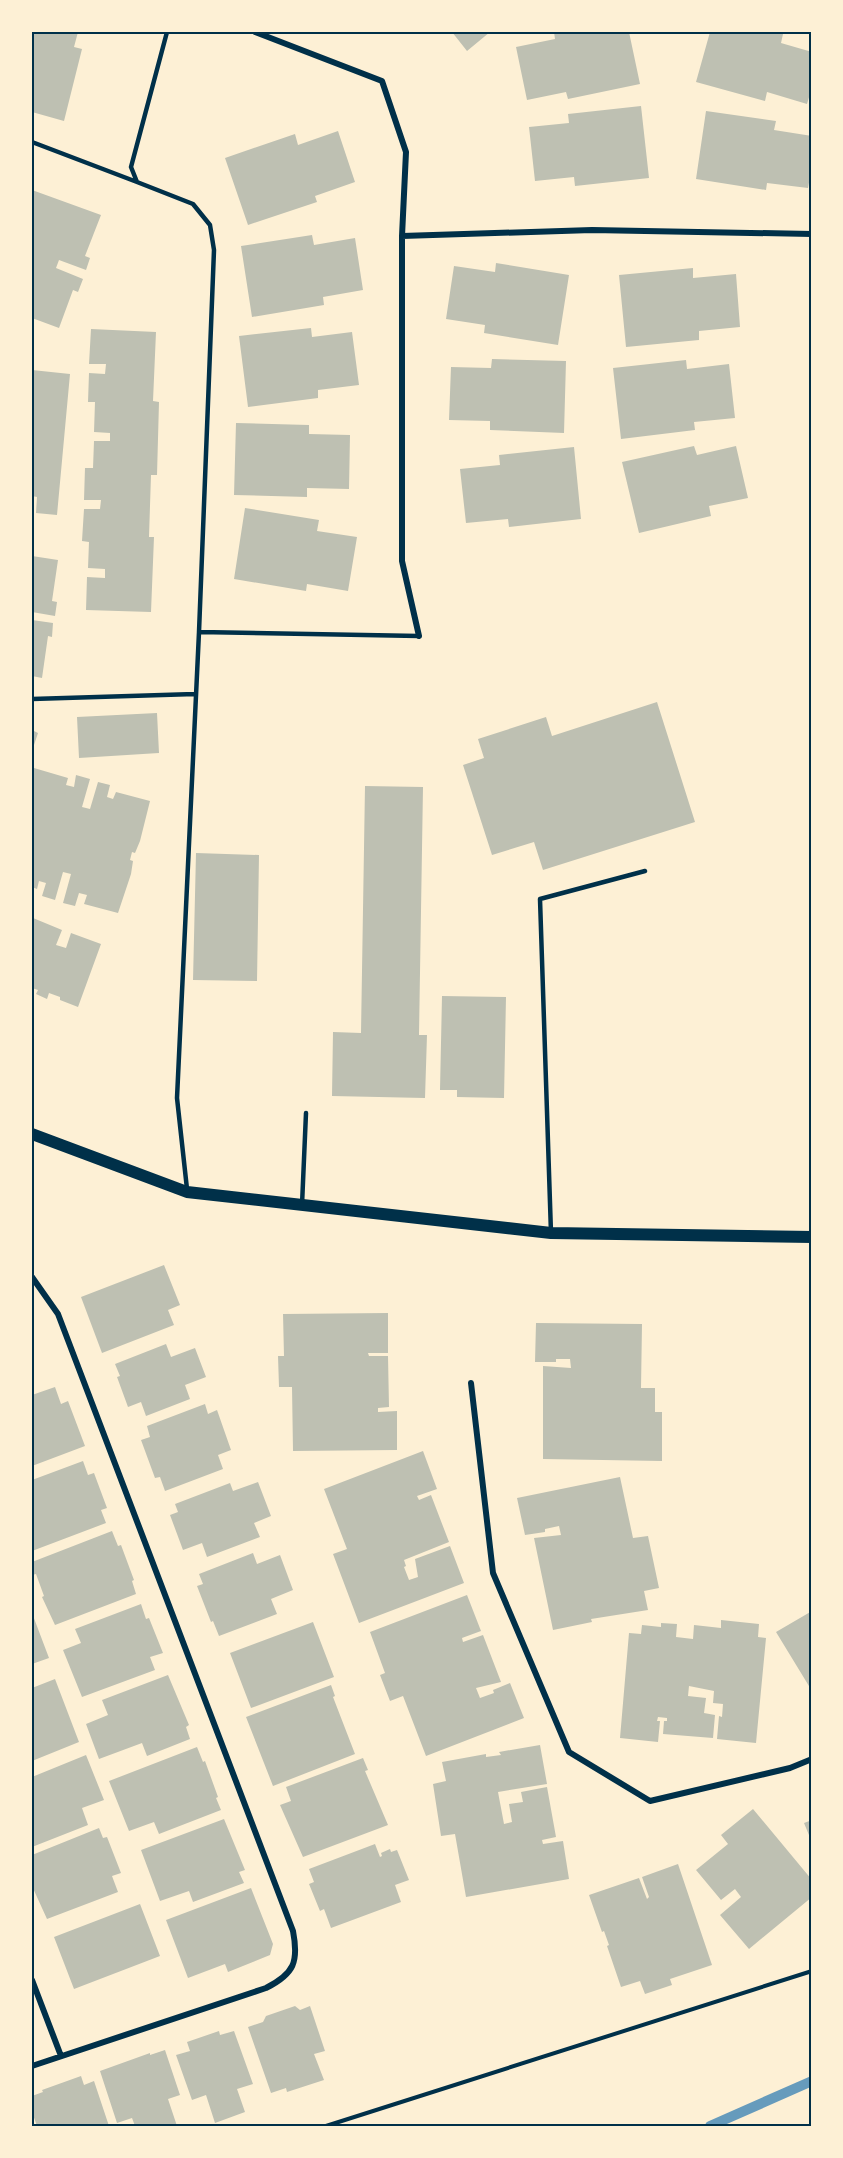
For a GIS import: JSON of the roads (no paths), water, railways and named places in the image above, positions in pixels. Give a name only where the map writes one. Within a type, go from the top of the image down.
[{"type":"main road","points":[[32,1134],[187,1192],[551,1233],[812,1237]]},
{"type":"street","points":[[255,32],[382,81],[406,152],[402,236],[402,561],[419,636]]},
{"type":"street","points":[[402,236],[592,230],[812,234]]},
{"type":"street","points":[[32,1277],[58,1314],[293,1931],[296,1956],[292,1970],[282,1980],[266,1988],[32,2066]]},
{"type":"street","points":[[471,1383],[493,1573],[569,1752],[650,1801],[790,1768],[812,1759]]},
{"type":"street","points":[[32,1980],[61,2056]]},
{"type":"lane","points":[[136,182],[131,167],[166,32]]},
{"type":"lane","points":[[32,142],[193,204],[210,225],[214,250],[177,1098],[187,1192]]},
{"type":"lane","points":[[199,633],[419,636]]},
{"type":"lane","points":[[32,699],[195,694]]},
{"type":"lane","points":[[551,1233],[540,899],[645,871]]},
{"type":"lane","points":[[302,1204],[306,1113]]},
{"type":"waterway","points":[[710,2126],[812,2081]]}]
